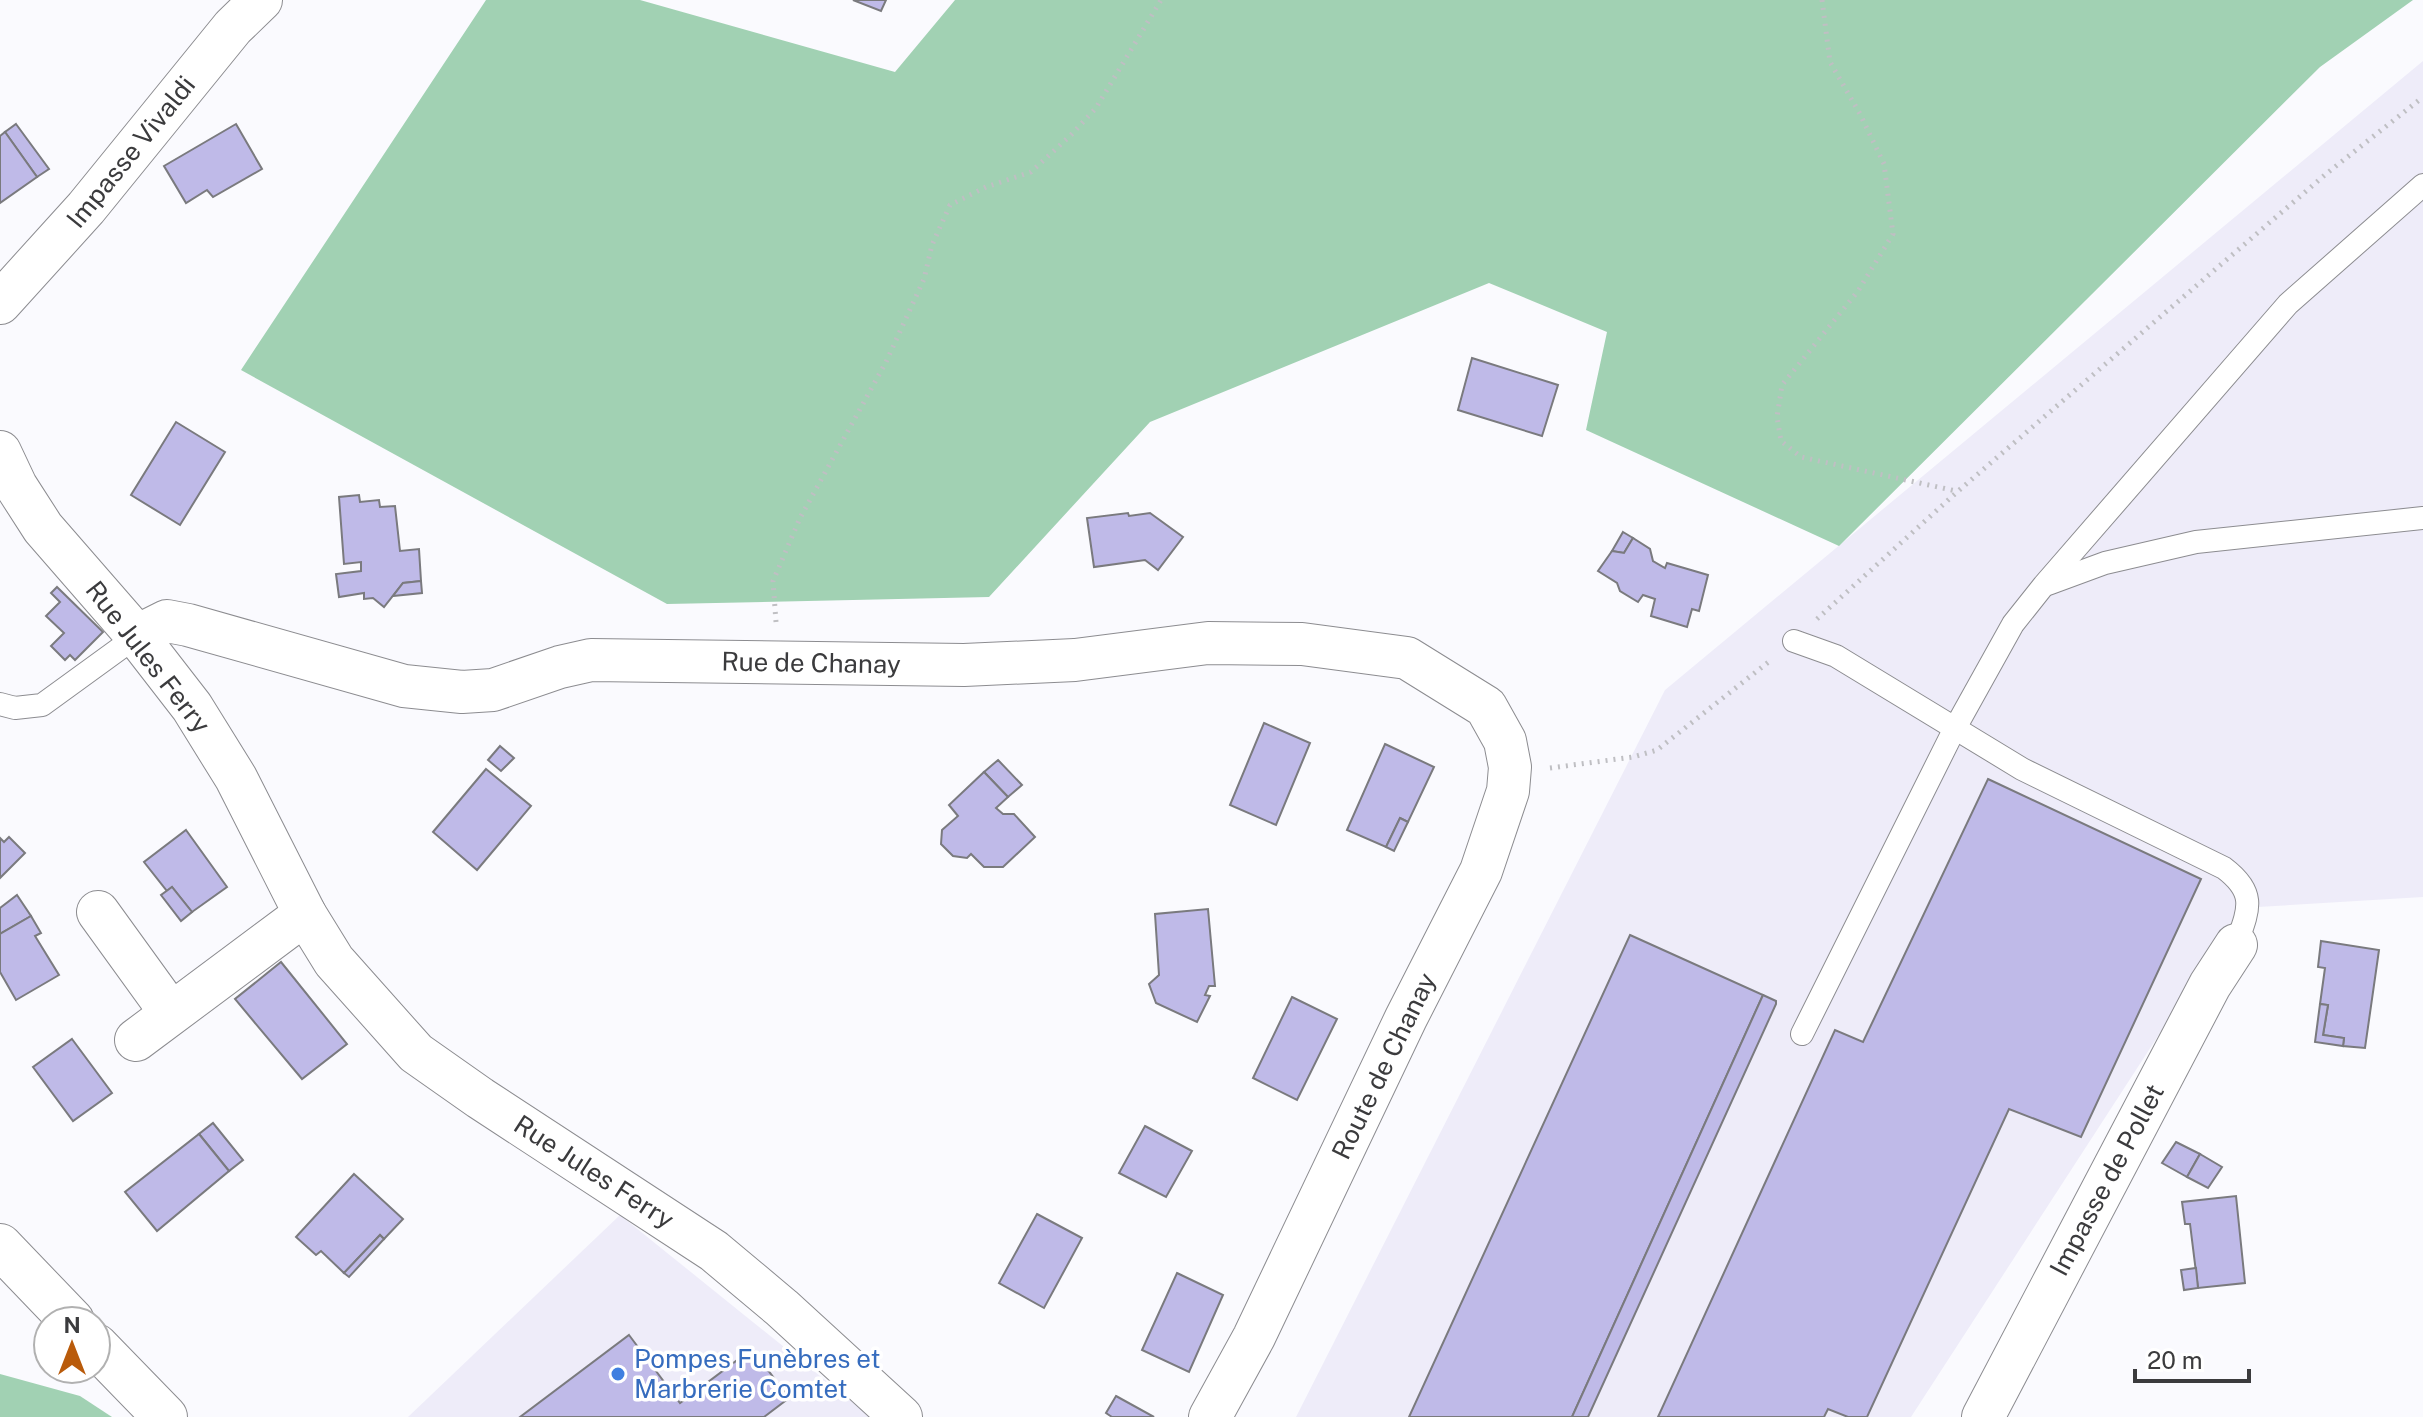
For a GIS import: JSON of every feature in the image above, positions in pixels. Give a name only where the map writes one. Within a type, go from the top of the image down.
[{"type":"main road","points":[[0,1246],[57,1305]]},
{"type":"main road","points":[[112,1362],[165,1417]]},
{"type":"street","name":"Impasse Vivaldi","points":[[0,303],[77,219],[233,27],[261,0]]},
{"type":"street","name":"Rue Jules Ferry","points":[[0,452],[16,486],[43,528],[137,636],[192,707],[236,778],[305,914],[334,961],[416,1053],[714,1251],[782,1308],[901,1417]]},
{"type":"street","name":"Rue de Chanay","points":[[137,636],[167,621],[404,686],[462,692],[493,690],[591,660],[964,665],[1075,660],[1208,643],[1302,644],[1407,658],[1486,707]]},
{"type":"street","name":"Route de Chanay","points":[[1210,1417],[1254,1337],[1406,1018],[1481,871],[1508,791],[1510,767],[1505,741],[1486,707]]},
{"type":"street","points":[[98,912],[171,1013]]},
{"type":"street","points":[[136,1040],[305,914]]},
{"type":"street","name":"Impasse de Pollet","points":[[1983,1417],[2210,985],[2236,945]]},
{"type":"lane","points":[[1802,1034],[1954,730],[2013,624],[2288,304],[2423,185]]},
{"type":"lane","points":[[2044,585],[2105,563],[2196,542],[2423,518]]},
{"type":"lane","points":[[0,704],[15,708],[42,705],[137,636]]},
{"type":"lane","points":[[1794,641],[1836,656],[2022,769],[2173,841],[2233,875],[2242,882],[2248,899],[2244,925],[2236,945]]},
{"type":"path","points":[[781,662],[773,581],[800,518],[886,362],[924,279],[932,245],[950,205],[986,187],[1031,172],[1071,135],[1096,108],[1161,0]]},
{"type":"path","points":[[1822,0],[1830,62],[1884,164],[1893,234],[1858,291],[1782,385],[1777,417],[1781,441],[1801,457],[1957,492]]},
{"type":"path","points":[[1508,791],[1539,769],[1633,757],[1657,750],[1794,641],[1957,492],[2326,174],[2423,97]]},
{"type":"shaded area","points":[[2423,61],[2423,897],[2241,908],[1911,1417],[1296,1417],[1665,690]]},
{"type":"shaded area","points":[[620,1215],[871,1417],[408,1417]]},
{"type":"green space","points":[[486,0],[640,0],[895,72],[955,0],[2413,0],[2320,67],[1839,546],[1586,430],[1607,332],[1489,283],[1150,422],[989,597],[667,604],[241,370]]},
{"type":"green space","points":[[0,1374],[80,1396],[112,1417],[0,1417]]},
{"type":"building","points":[[853,0],[886,0],[881,11]]},
{"type":"building","points":[[16,124],[49,169],[37,177],[5,132]]},
{"type":"building","points":[[236,124],[262,169],[213,197],[207,190],[186,203],[164,166]]},
{"type":"building","points":[[5,132],[37,177],[0,203],[0,136]]},
{"type":"building","points":[[1472,358],[1558,385],[1542,436],[1458,410]]},
{"type":"building","points":[[176,422],[225,452],[180,525],[131,495]]},
{"type":"building","points":[[359,495],[360,502],[379,500],[380,507],[395,506],[400,551],[419,549],[421,581],[403,583],[384,607],[373,598],[364,599],[364,593],[339,597],[336,574],[361,571],[361,562],[344,564],[339,497]]},
{"type":"building","points":[[1128,513],[1129,516],[1150,513],[1183,537],[1158,570],[1145,560],[1094,567],[1087,518]]},
{"type":"building","points":[[1623,532],[1633,538],[1624,553],[1612,551]]},
{"type":"building","points":[[1633,538],[1650,549],[1653,561],[1665,568],[1667,563],[1708,575],[1699,611],[1692,609],[1687,627],[1651,616],[1655,599],[1643,595],[1638,602],[1598,571],[1612,551],[1624,553]]},
{"type":"building","points":[[421,581],[422,593],[393,596],[403,583]]},
{"type":"building","points":[[57,587],[103,632],[75,660],[70,655],[65,660],[51,646],[64,633],[46,616],[60,602],[51,593]]},
{"type":"building","points":[[1264,723],[1310,743],[1276,825],[1230,805]]},
{"type":"building","points":[[1385,744],[1434,767],[1408,822],[1400,818],[1386,847],[1347,830]]},
{"type":"building","points":[[500,746],[514,758],[501,771],[488,760]]},
{"type":"building","points":[[998,760],[1022,785],[1008,797],[984,772]]},
{"type":"building","points":[[486,769],[531,806],[477,870],[433,832]]},
{"type":"building","points":[[984,772],[1008,797],[996,808],[1003,814],[1014,814],[1035,837],[1003,867],[984,867],[971,854],[967,858],[953,856],[941,844],[942,830],[958,816],[949,805]]},
{"type":"building","points":[[1988,779],[2201,879],[2081,1137],[2009,1109],[1867,1417],[1848,1417],[1828,1409],[1824,1417],[1658,1417],[1835,1030],[1863,1042]]},
{"type":"building","points":[[1400,818],[1408,822],[1394,851],[1386,847]]},
{"type":"building","points":[[186,830],[227,887],[192,912],[172,887],[167,891],[144,862]]},
{"type":"building","points":[[9,837],[25,853],[0,878],[0,838],[4,842]]},
{"type":"building","points":[[172,887],[192,912],[181,921],[161,895]]},
{"type":"building","points":[[17,895],[31,916],[0,934],[0,908]]},
{"type":"building","points":[[1208,909],[1215,986],[1209,986],[1205,995],[1210,996],[1197,1022],[1156,1003],[1149,984],[1159,975],[1155,914]]},
{"type":"building","points":[[31,916],[41,933],[35,936],[59,975],[16,1000],[0,972],[0,934]]},
{"type":"building","points":[[1630,935],[1763,995],[1572,1417],[1409,1417]]},
{"type":"building","points":[[2321,941],[2379,950],[2365,1048],[2343,1046],[2344,1038],[2323,1035],[2328,1005],[2320,1004],[2325,968],[2318,967]]},
{"type":"building","points":[[281,962],[347,1044],[302,1079],[235,999]]},
{"type":"building","points":[[1763,995],[1776,1001],[1776,1004],[1588,1417],[1572,1417]]},
{"type":"building","points":[[1292,997],[1337,1019],[1297,1100],[1253,1078]]},
{"type":"building","points":[[2320,1004],[2328,1005],[2323,1035],[2344,1038],[2343,1046],[2315,1042]]},
{"type":"building","points":[[72,1039],[112,1093],[73,1121],[33,1067]]},
{"type":"building","points":[[213,1123],[243,1160],[229,1171],[199,1134]]},
{"type":"building","points":[[1145,1126],[1192,1151],[1166,1197],[1119,1173]]},
{"type":"building","points":[[199,1134],[229,1171],[157,1231],[125,1192]]},
{"type":"building","points":[[2176,1142],[2200,1154],[2187,1177],[2162,1163]]},
{"type":"building","points":[[2200,1154],[2222,1167],[2208,1188],[2187,1177]]},
{"type":"building","points":[[354,1174],[403,1219],[384,1239],[380,1235],[344,1273],[321,1251],[316,1255],[296,1237]]},
{"type":"building","points":[[2236,1196],[2245,1283],[2198,1288],[2190,1224],[2185,1224],[2182,1202]]},
{"type":"building","points":[[1037,1214],[1082,1238],[1044,1308],[999,1283]]},
{"type":"building","points":[[380,1235],[384,1239],[349,1277],[344,1273]]},
{"type":"building","points":[[2196,1268],[2198,1288],[2184,1290],[2181,1270]]},
{"type":"building","points":[[1177,1273],[1223,1295],[1189,1372],[1142,1350]]},
{"type":"building","name":"Pompes Funèbres et Marbrerie Comtet","points":[[629,1335],[680,1403],[752,1349],[789,1398],[764,1417],[520,1417]]},
{"type":"building","points":[[1116,1396],[1154,1417],[1112,1417],[1106,1413]]},
{"type":"place","name":"Pompes Funèbres et Marbrerie Comtet","points":[[618,1374]]}]
